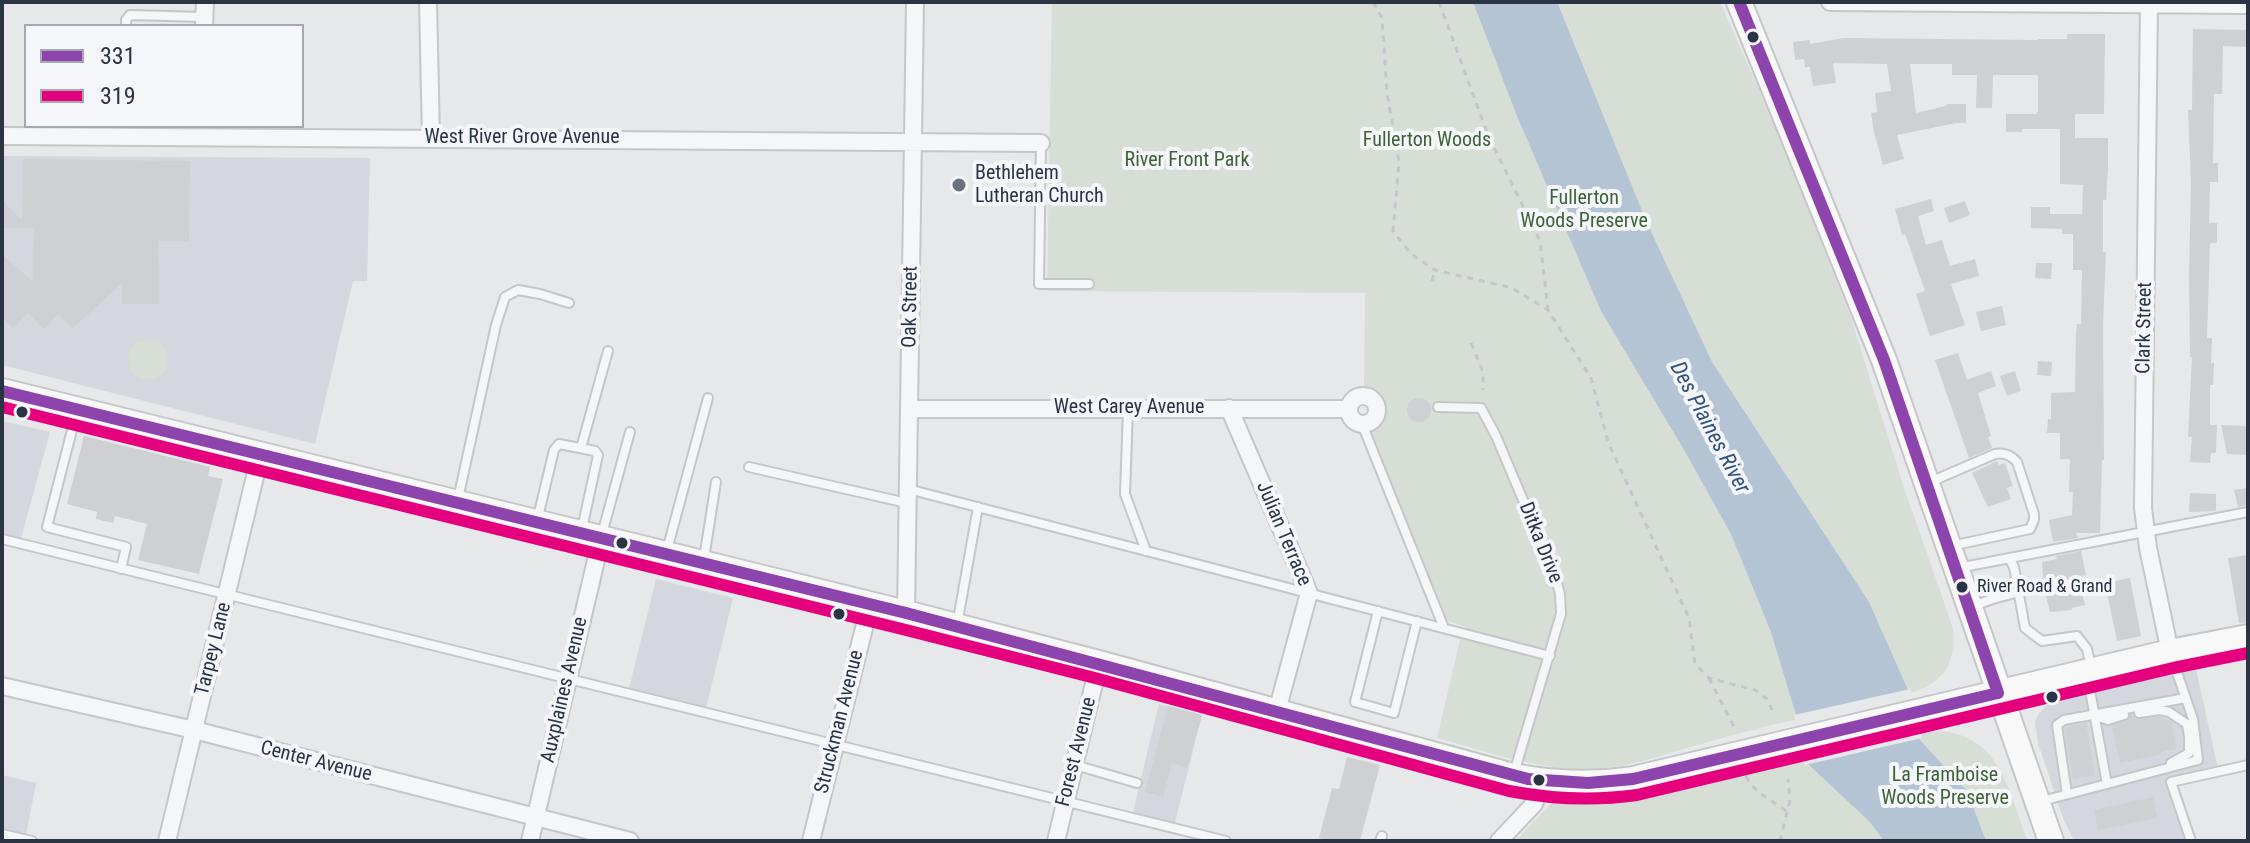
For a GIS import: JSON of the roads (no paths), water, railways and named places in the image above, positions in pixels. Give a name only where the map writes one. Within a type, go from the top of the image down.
[{"type":"main road","points":[[1739,2],[1884,360],[2051,841]]},
{"type":"main road","points":[[2,391],[906,613],[1541,782],[1597,784],[1633,779],[2170,652],[2248,637]]},
{"type":"street","points":[[428,2],[431,138]]},
{"type":"street","name":"Oak Street","points":[[906,613],[915,2]]},
{"type":"street","points":[[1830,2],[2248,5]]},
{"type":"street","name":"Clark Street","points":[[2149,3],[2143,508],[2170,652]]},
{"type":"street","name":"West River Grove Avenue","points":[[2,136],[203,131],[431,138],[1041,143]]},
{"type":"street","name":"West Carey Avenue","points":[[909,409],[1349,409],[1353,400],[1361,396],[1374,401],[1377,414],[1371,422],[1362,424]]},
{"type":"street","name":"Julian Terrace","points":[[1229,408],[1309,593],[1277,711]]},
{"type":"street","points":[[1349,409],[1351,418],[1362,424]]},
{"type":"street","name":"Tarpey Lane","points":[[167,841],[260,456]]},
{"type":"street","name":"Auxplaines Avenue","points":[[530,841],[568,678],[591,536]]},
{"type":"street","name":"Struckman Avenue","points":[[811,841],[870,604]]},
{"type":"street","name":"Forest Avenue","points":[[1056,841],[1099,663]]},
{"type":"street","name":"Center Avenue","points":[[2,686],[194,730],[630,841]]},
{"type":"street","points":[[1499,841],[1534,804],[1541,782]]},
{"type":"lane","points":[[160,14],[160,24]]},
{"type":"lane","points":[[126,24],[130,15],[204,15]]},
{"type":"lane","points":[[1041,143],[1039,284],[1089,284]]},
{"type":"lane","points":[[456,504],[505,297],[518,290],[569,303]]},
{"type":"lane","points":[[581,448],[608,351]]},
{"type":"lane","points":[[666,554],[708,398]]},
{"type":"lane","name":"Ditka Drive","points":[[1438,407],[1481,408],[1502,449],[1560,594],[1561,614],[1513,776]]},
{"type":"lane","points":[[1128,408],[1125,494],[1146,551]]},
{"type":"lane","points":[[77,410],[47,527],[126,547],[121,569]]},
{"type":"lane","points":[[1362,424],[1444,628]]},
{"type":"lane","points":[[591,536],[630,432]]},
{"type":"lane","points":[[536,523],[554,450],[559,444],[595,451],[598,455],[591,536]]},
{"type":"lane","points":[[1926,484],[1995,454],[2006,454],[2017,462],[2034,514],[2033,525],[2030,529],[1952,558]]},
{"type":"lane","points":[[749,467],[978,507],[1550,656]]},
{"type":"lane","points":[[703,563],[716,482]]},
{"type":"lane","points":[[957,626],[978,507]]},
{"type":"lane","points":[[1952,558],[2009,558],[2248,512]]},
{"type":"lane","points":[[2,539],[1226,841]]},
{"type":"lane","points":[[2009,558],[2014,567],[2025,628],[2042,641],[2077,636],[2087,649],[2107,784]]},
{"type":"lane","points":[[1969,608],[2019,592]]},
{"type":"lane","points":[[1378,611],[1355,702],[1394,713],[1417,621]]},
{"type":"lane","points":[[2037,802],[2198,760],[2193,719],[2170,652]]},
{"type":"lane","points":[[2067,794],[2057,725],[2064,720],[2186,698]]},
{"type":"lane","points":[[2139,713],[2169,712],[2187,724],[2189,753],[2156,771]]},
{"type":"lane","points":[[2095,716],[2108,720],[2124,715]]},
{"type":"lane","points":[[1074,764],[1137,783]]},
{"type":"lane","points":[[2191,841],[2171,782],[2248,765]]},
{"type":"lane","points":[[2,834],[32,841]]},
{"type":"water","name":"Des Plaines River","points":[[1473,2],[1557,2],[1647,223],[1712,362],[1869,602],[1908,690],[1919,739],[1967,791],[1986,841],[1884,841],[1870,822],[1808,764],[1771,632],[1731,534],[1601,311],[1517,116]]},
{"type":"place","name":"Bethlehem Lutheran Church","points":[[959,185]]},
{"type":"place","name":"River Road & Grand","points":[[1962,587]]},
{"type":"park label","name":"Fullerton Woods","points":[[1427,141]]},
{"type":"park label","name":"River Front Park","points":[[1187,161]]},
{"type":"park label","name":"Fullerton Woods Preserve","points":[[1584,210]]},
{"type":"park label","name":"La Framboise Woods Preserve","points":[[1945,788]]}]
